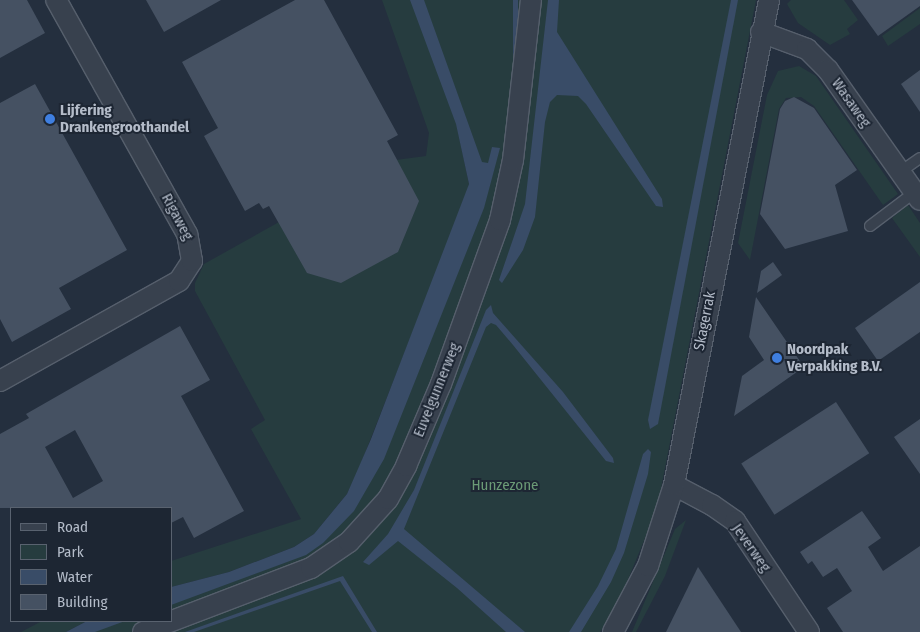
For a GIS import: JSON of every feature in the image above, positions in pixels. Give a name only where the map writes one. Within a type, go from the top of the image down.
[{"type":"street","name":"Rigaweg","points":[[0,381],[178,281],[192,261],[188,234],[56,0]]},
{"type":"street","name":"Euvelgunnerweg","points":[[172,621],[311,568],[363,529],[398,482],[441,384],[500,220],[513,160],[532,0]]},
{"type":"street","name":"Skagerrak","points":[[613,632],[648,566],[674,486],[769,0]]},
{"type":"street","name":"Wasaweg","points":[[762,32],[807,49],[828,70],[917,196]]},
{"type":"street","name":"Jeverweg","points":[[674,486],[712,505],[734,521],[809,632]]},
{"type":"street","name":"Euvelgunnerweg","points":[[143,632],[169,622]]},
{"type":"lane","points":[[900,172],[920,158]]},
{"type":"lane","points":[[870,226],[917,196]]},
{"type":"green space","name":"Hunzezone","points":[[382,0],[756,0],[657,509],[615,611],[600,632],[74,632],[93,622],[172,622],[172,591],[212,580],[307,544],[356,485],[473,184],[458,131],[469,184],[467,194],[356,476],[347,494],[314,534],[294,547],[229,572],[172,587],[172,561],[301,519],[251,429],[265,420],[195,291],[195,283],[204,264],[388,161],[426,156],[429,133]]},
{"type":"green space","points":[[791,0],[844,0],[858,20],[847,29],[850,34],[830,45],[798,23],[787,4]]},
{"type":"green space","points":[[920,8],[920,24],[888,46],[882,36]]},
{"type":"green space","points":[[799,66],[816,76],[898,194],[883,205],[814,106],[801,97],[786,98],[779,109],[750,260],[738,243],[767,95],[778,71]]},
{"type":"green space","points":[[908,205],[920,223],[920,257],[892,218]]},
{"type":"green space","points":[[686,520],[665,576],[636,632],[632,632],[675,529]]},
{"type":"green space","points":[[40,622],[85,622],[66,632],[21,632]]},
{"type":"water","points":[[410,0],[424,0],[482,162],[488,163],[492,147],[500,148],[484,208],[384,459],[354,511],[323,543],[306,555],[172,605],[172,587],[229,572],[294,547],[314,534],[347,494],[371,439],[469,184],[456,124]]},
{"type":"water","points":[[513,0],[518,0],[518,118],[513,118]]},
{"type":"water","points":[[548,0],[559,0],[557,32],[662,199],[663,207],[656,206],[586,104],[578,96],[557,95],[550,102],[545,122],[535,217],[523,250],[502,283],[499,280],[525,204]]},
{"type":"water","points":[[731,0],[738,0],[658,424],[650,429],[648,420]]},
{"type":"water","points":[[491,305],[493,313],[563,392],[613,458],[614,463],[606,461],[513,345],[496,325],[491,323],[486,327],[404,529],[525,632],[506,632],[457,588],[398,541],[369,565],[363,562],[388,534],[414,490],[486,310]]},
{"type":"water","points":[[648,449],[651,452],[648,474],[624,553],[611,582],[581,632],[569,632],[598,586],[616,549],[643,454]]},
{"type":"water","points":[[343,576],[377,632],[372,632],[340,581],[194,632],[185,632]]},
{"type":"water","points":[[85,622],[122,622],[95,632],[66,632]]},
{"type":"building","points":[[0,0],[27,0],[45,33],[0,58]]},
{"type":"building","points":[[146,0],[221,0],[164,32]]},
{"type":"building","points":[[295,0],[324,0],[398,135],[387,141],[419,201],[398,252],[341,283],[307,273],[269,206],[263,209],[259,203],[245,211],[204,136],[218,128],[182,62]]},
{"type":"building","points":[[852,0],[920,0],[920,6],[878,36]]},
{"type":"building","points":[[920,70],[920,112],[901,84]]},
{"type":"building","points":[[35,84],[127,250],[59,288],[71,309],[12,342],[0,319],[0,103]]},
{"type":"building","points":[[794,97],[814,108],[857,170],[835,185],[848,231],[785,249],[760,214],[780,109],[785,101]]},
{"type":"building","points":[[773,262],[782,275],[757,293],[761,271]]},
{"type":"building","points":[[920,282],[920,332],[878,361],[855,328]]},
{"type":"building","points":[[756,297],[804,367],[734,416],[742,376],[764,360],[749,337]]},
{"type":"building","points":[[180,326],[210,380],[181,396],[244,511],[194,538],[183,517],[172,522],[172,507],[0,508],[0,434],[29,418],[26,414]],"holes":[[[75,430],[103,481],[73,498],[45,447]]]},
{"type":"building","points":[[836,402],[869,453],[774,515],[741,464]]},
{"type":"building","points":[[920,419],[920,474],[894,437]]},
{"type":"building","points":[[862,511],[881,538],[868,547],[883,571],[920,546],[920,632],[843,632],[827,608],[852,591],[837,568],[823,577],[812,561],[808,564],[800,552]]},
{"type":"building","points":[[698,567],[741,632],[666,632]]},
{"type":"place","name":"Lijfering Drankengroothandel","points":[[50,119]]},
{"type":"place","name":"Noordpak Verpakking B.V.","points":[[777,358]]}]
